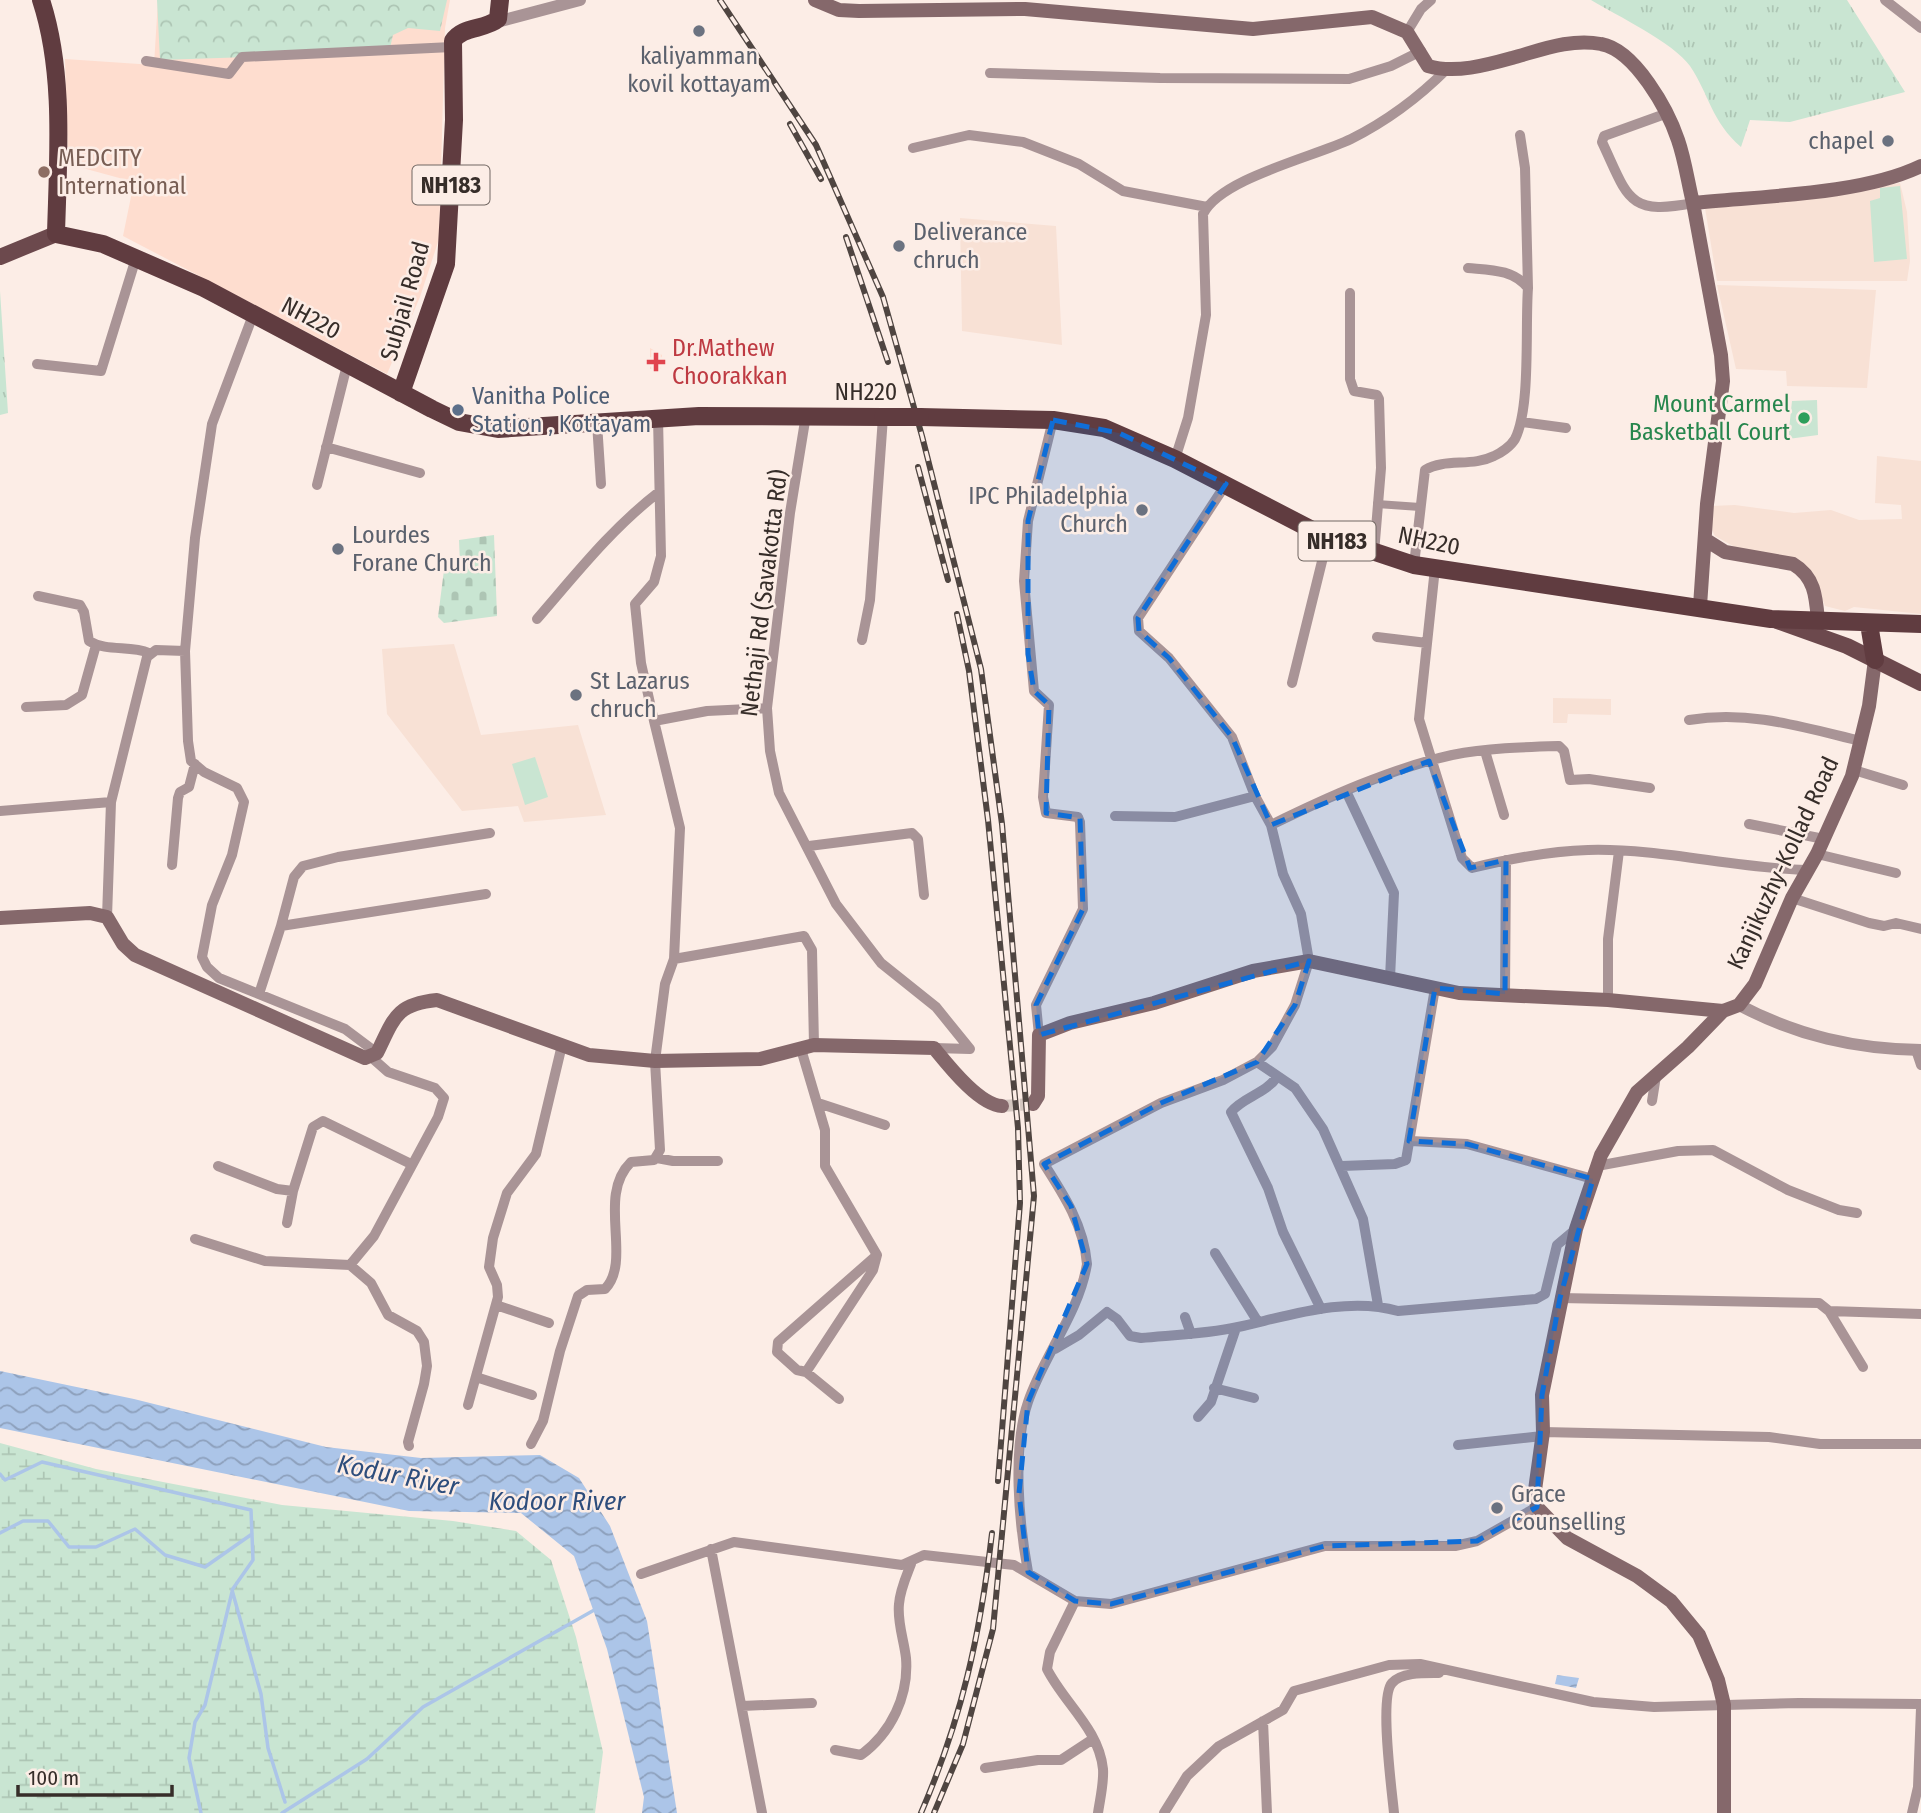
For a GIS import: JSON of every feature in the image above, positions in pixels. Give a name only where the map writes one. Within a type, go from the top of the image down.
[{"type":"highway","points":[[41,0],[52,55],[56,103],[56,234]]},
{"type":"highway","points":[[452,47],[456,36],[462,32],[493,23],[500,13],[500,0]]},
{"type":"highway","name":"Subjail Road","points":[[401,393],[446,264],[454,120],[452,47]]},
{"type":"highway","name":"NH220","points":[[56,234],[103,244],[204,288],[447,417],[485,428],[658,418],[806,415],[1053,419],[1110,430],[1175,458],[1328,537],[1414,565],[1700,606],[1772,620],[1921,624]]},
{"type":"highway","points":[[1869,624],[1875,660]]},
{"type":"main road","points":[[815,0],[839,10],[1025,9],[1253,29],[1372,17],[1407,32],[1429,66],[1447,69],[1497,62],[1561,44],[1601,44],[1616,49],[1640,68],[1678,139],[1693,203],[1721,355],[1723,381],[1707,504],[1700,606]]},
{"type":"main road","points":[[1693,203],[1828,189],[1880,179],[1921,166]]},
{"type":"main road","points":[[0,257],[56,234]]},
{"type":"main road","points":[[1706,540],[1725,552],[1793,564],[1802,569],[1814,587],[1818,621]]},
{"type":"main road","points":[[1772,620],[1847,646],[1921,683]]},
{"type":"main road","name":"Kanjikuzhy-Kollad Road","points":[[1537,1507],[1535,1490],[1542,1434],[1542,1395],[1576,1229],[1595,1172],[1613,1130],[1637,1092],[1723,1011],[1739,1004],[1755,984],[1792,898],[1817,854],[1854,770],[1875,660]]},
{"type":"main road","points":[[0,918],[90,913],[107,917],[123,944],[135,955],[365,1058],[374,1055],[394,1018],[413,1002],[437,1000],[589,1055],[655,1061],[760,1059],[807,1047],[934,1048],[954,1072],[987,1101],[1002,1106]]},
{"type":"main road","points":[[1033,1104],[1038,1096],[1039,1035],[1070,1023],[1154,1003],[1253,971],[1309,961],[1459,993],[1608,1000],[1723,1011]]},
{"type":"main road","points":[[1537,1507],[1567,1538],[1637,1576],[1686,1616],[1710,1659],[1724,1705],[1724,1813]]},
{"type":"street","points":[[493,23],[580,0]]},
{"type":"street","points":[[1407,32],[1421,9],[1431,0]]},
{"type":"street","points":[[1885,0],[1921,28]]},
{"type":"street","points":[[146,61],[229,74],[242,57],[452,47]]},
{"type":"street","points":[[990,72],[1160,78],[1349,79],[1391,66],[1421,51]]},
{"type":"street","points":[[1175,458],[1188,418],[1206,315],[1203,214],[1209,202],[1272,168],[1351,139],[1416,97],[1447,69]]},
{"type":"street","points":[[1665,114],[1604,136],[1602,142],[1633,202],[1644,207],[1664,209],[1693,203]]},
{"type":"street","points":[[913,148],[969,135],[1023,142],[1079,164],[1123,191],[1207,208]]},
{"type":"street","points":[[1414,565],[1425,470],[1433,465],[1477,462],[1494,456],[1513,443],[1522,422],[1528,288],[1525,168],[1520,135]]},
{"type":"street","points":[[37,364],[102,371],[136,258]]},
{"type":"street","points":[[1468,268],[1501,271],[1520,279],[1528,288]]},
{"type":"street","points":[[1350,293],[1350,379],[1354,391],[1377,395],[1379,399],[1381,468],[1374,554]]},
{"type":"street","points":[[253,315],[212,424],[195,538],[185,651],[188,741],[195,764],[204,772],[237,788],[244,802],[232,855],[212,905],[202,957],[207,967],[219,978],[345,1029],[374,1055],[388,1072],[435,1088],[443,1095],[438,1117],[374,1236],[350,1265]]},
{"type":"street","points":[[317,485],[347,365]]},
{"type":"street","name":"Nethaji Rd (Savakotta Rd)","points":[[806,415],[790,513],[767,708],[770,751],[779,793],[809,846],[836,904],[881,963],[936,1007],[970,1049],[934,1048]]},
{"type":"street","points":[[862,639],[870,600],[883,417]]},
{"type":"street","points":[[657,1158],[660,1150],[655,1061],[665,984],[674,959],[680,828],[641,663],[635,604],[654,582],[659,570],[662,514],[658,418]]},
{"type":"street","points":[[1039,1035],[1036,1005],[1083,909],[1080,822],[1078,817],[1046,813],[1043,797],[1049,705],[1034,691],[1025,593],[1028,521],[1053,419]]},
{"type":"street","points":[[1522,422],[1566,428]]},
{"type":"street","points":[[597,423],[601,484]]},
{"type":"street","points":[[326,447],[420,473]]},
{"type":"street","points":[[1028,1572],[1020,1529],[1023,1433],[1028,1402],[1055,1349],[1087,1264],[1086,1250],[1071,1206],[1044,1164],[1161,1103],[1223,1080],[1257,1062],[1283,1028],[1295,1005],[1309,961],[1301,914],[1283,874],[1271,825],[1255,796],[1232,737],[1170,658],[1139,631],[1138,618],[1226,484]]},
{"type":"street","points":[[537,620],[602,543],[631,513],[659,492]]},
{"type":"street","points":[[1377,504],[1420,507]]},
{"type":"street","points":[[1292,683],[1328,537]]},
{"type":"street","points":[[1435,568],[1419,719],[1429,761],[1462,858],[1468,865],[1472,868],[1506,860],[1588,850],[1619,851],[1765,869],[1806,870]]},
{"type":"street","points":[[38,596],[80,605],[84,612],[89,641],[96,645],[139,649],[149,653],[156,650],[185,651]]},
{"type":"street","points":[[1377,637],[1427,643]]},
{"type":"street","points":[[26,707],[66,705],[82,695],[96,645]]},
{"type":"street","points":[[107,917],[111,802],[149,653]]},
{"type":"street","points":[[654,721],[708,711],[767,708]]},
{"type":"street","points":[[1689,720],[1721,715],[1766,718],[1861,741]]},
{"type":"street","points":[[1271,825],[1346,792],[1429,761],[1485,751],[1559,746],[1564,751],[1570,780],[1589,779],[1650,788]]},
{"type":"street","points":[[1485,751],[1504,815]]},
{"type":"street","points":[[172,865],[178,798],[180,792],[189,787],[195,764]]},
{"type":"street","points":[[1854,770],[1903,785]]},
{"type":"street","points":[[1346,792],[1394,893],[1390,978]]},
{"type":"street","points":[[1115,816],[1175,817],[1255,796]]},
{"type":"street","points":[[0,811],[111,802]]},
{"type":"street","points":[[1749,824],[1824,839]]},
{"type":"street","points":[[259,994],[281,926],[293,877],[303,866],[338,857],[491,833]]},
{"type":"street","points":[[809,846],[912,833],[918,839],[924,895]]},
{"type":"street","points":[[1608,1000],[1608,939],[1619,851]]},
{"type":"street","points":[[1817,854],[1896,873]]},
{"type":"street","points":[[1505,995],[1506,860]]},
{"type":"street","points":[[281,926],[486,894]]},
{"type":"street","points":[[1792,898],[1869,923],[1884,926],[1896,923],[1921,929]]},
{"type":"street","points":[[674,959],[804,936],[813,950],[807,1047],[825,1130],[825,1166],[877,1255],[873,1270],[806,1372]]},
{"type":"street","points":[[1342,1166],[1395,1164],[1406,1160],[1435,988]]},
{"type":"street","points":[[1739,1004],[1775,1024],[1818,1039],[1847,1045],[1918,1050],[1921,1065]]},
{"type":"street","points":[[468,1405],[499,1291],[489,1267],[492,1238],[507,1193],[536,1154],[562,1045]]},
{"type":"street","points":[[1257,1062],[1294,1088],[1323,1129],[1342,1166],[1363,1219],[1378,1305]]},
{"type":"street","points":[[1652,1101],[1656,1076]]},
{"type":"street","points":[[1278,1077],[1272,1085],[1237,1105],[1231,1112],[1268,1188],[1283,1232],[1321,1309]]},
{"type":"street","points":[[818,1103],[885,1125]]},
{"type":"street","points":[[287,1223],[293,1191],[316,1122],[323,1121],[411,1164]]},
{"type":"street","points":[[1411,1141],[1467,1144],[1595,1172],[1678,1150],[1713,1150],[1788,1189],[1839,1210],[1857,1213]]},
{"type":"street","points":[[531,1444],[543,1421],[560,1351],[578,1296],[587,1290],[605,1289],[609,1285],[615,1264],[614,1200],[618,1180],[631,1162],[657,1158],[673,1161],[718,1161]]},
{"type":"street","points":[[218,1166],[277,1189],[293,1191]]},
{"type":"street","points":[[1055,1349],[1079,1335],[1107,1312],[1134,1338],[1236,1328],[1321,1309],[1378,1305],[1398,1311],[1536,1299],[1545,1294],[1557,1245],[1576,1229]]},
{"type":"street","points":[[195,1240],[265,1261],[350,1265],[371,1283],[388,1315],[417,1331],[424,1342],[427,1366],[408,1442],[410,1446]]},
{"type":"street","points":[[1215,1253],[1258,1322]]},
{"type":"street","points":[[839,1399],[806,1372],[797,1370],[777,1352],[778,1342],[877,1255]]},
{"type":"street","points":[[1560,1298],[1646,1302],[1819,1303],[1829,1311],[1863,1367]]},
{"type":"street","points":[[496,1306],[549,1323]]},
{"type":"street","points":[[1829,1311],[1921,1314]]},
{"type":"street","points":[[1185,1317],[1191,1334]]},
{"type":"street","points":[[1198,1417],[1211,1402],[1236,1328]]},
{"type":"street","points":[[476,1377],[532,1395]]},
{"type":"street","points":[[1214,1388],[1254,1398]]},
{"type":"street","points":[[1458,1445],[1542,1434],[1769,1437],[1820,1444],[1921,1444]]},
{"type":"street","points":[[835,1750],[861,1755],[880,1741],[897,1711],[905,1683],[906,1659],[898,1608],[900,1590],[915,1558],[924,1555],[1014,1564],[1075,1601],[1111,1604],[1325,1546],[1455,1546],[1477,1541],[1537,1507]]},
{"type":"street","points":[[641,1574],[734,1542],[902,1565],[911,1563]]},
{"type":"street","points":[[710,1549],[762,1813]]},
{"type":"street","points":[[1075,1601],[1050,1652],[1047,1669],[1094,1739],[1101,1756],[1104,1773],[1098,1813]]},
{"type":"street","points":[[1164,1813],[1187,1776],[1219,1746],[1283,1710],[1294,1690],[1389,1665],[1420,1664],[1593,1702],[1654,1707],[1921,1706],[1919,1773],[1912,1813]]},
{"type":"street","points":[[1394,1813],[1387,1730],[1390,1685],[1405,1676],[1452,1673]]},
{"type":"street","points":[[742,1706],[812,1703]]},
{"type":"street","points":[[1263,1721],[1267,1813]]},
{"type":"street","points":[[985,1768],[1038,1760],[1061,1760],[1094,1739]]},
{"type":"highlighted area","points":[[1053,420],[1119,433],[1226,484],[1138,618],[1139,631],[1169,658],[1232,737],[1271,825],[1429,761],[1470,868],[1506,860],[1505,994],[1435,988],[1409,1141],[1467,1144],[1593,1179],[1560,1298],[1542,1395],[1537,1507],[1477,1541],[1325,1546],[1111,1604],[1075,1601],[1028,1572],[1019,1493],[1028,1402],[1087,1264],[1071,1206],[1044,1164],[1161,1103],[1257,1062],[1295,1005],[1309,961],[1039,1035],[1036,1005],[1083,909],[1080,818],[1046,813],[1049,705],[1034,691],[1028,654],[1028,521]]},
{"type":"shaded area","points":[[158,0],[450,0],[445,28],[439,239],[420,297],[387,374],[123,236],[134,182],[68,164],[65,59],[154,65]]},
{"type":"shaded area","points":[[1900,183],[1907,212],[1910,261],[1907,281],[1717,281],[1705,208],[1828,196]]},
{"type":"shaded area","points":[[960,218],[1056,226],[1062,345],[962,331]]},
{"type":"shaded area","points":[[1717,285],[1876,290],[1867,388],[1787,386],[1786,371],[1736,369]]},
{"type":"shaded area","name":"Dr.Mathew Choorakkan","points":[[650,348],[662,355],[661,369],[650,369]]},
{"type":"shaded area","points":[[1877,456],[1921,461],[1921,614],[1854,607],[1845,611],[1825,606],[1815,580],[1744,552],[1715,536],[1709,524],[1711,506],[1735,505],[1794,513],[1831,510],[1859,520],[1902,519],[1901,505],[1875,503]]},
{"type":"shaded area","points":[[454,644],[481,735],[578,725],[606,815],[524,822],[518,806],[462,811],[387,714],[382,649]]},
{"type":"shaded area","points":[[1553,698],[1611,699],[1611,715],[1568,714],[1567,723],[1553,723]]},
{"type":"green space","points":[[157,0],[447,0],[440,31],[408,28],[393,35],[389,52],[160,60]]},
{"type":"green space","points":[[1591,0],[1847,0],[1905,92],[1790,122],[1750,120],[1741,147],[1723,128],[1697,77],[1682,57],[1658,39]]},
{"type":"green space","points":[[1900,186],[1907,259],[1874,262],[1870,201],[1880,198],[1880,188]]},
{"type":"green space","points":[[0,291],[8,413],[0,415]]},
{"type":"green space","name":"Mount Carmel Basketball Court","points":[[1817,400],[1818,435],[1788,439],[1792,401]]},
{"type":"green space","points":[[494,535],[497,616],[444,623],[438,617],[444,570],[460,565],[459,540]]},
{"type":"green space","points":[[535,757],[548,797],[525,805],[512,764]]},
{"type":"green space","points":[[0,1443],[96,1469],[282,1505],[453,1521],[516,1531],[551,1560],[576,1637],[603,1752],[595,1813],[0,1813]]},
{"type":"water","name":"Kodoor River","points":[[0,1371],[134,1399],[326,1447],[421,1458],[540,1455],[579,1478],[610,1526],[647,1621],[677,1813],[642,1813],[644,1797],[607,1649],[574,1556],[521,1513],[409,1511],[0,1428]]},
{"type":"water","points":[[1557,1675],[1579,1678],[1576,1688],[1555,1684]]},
{"type":"waterway","points":[[0,1474],[5,1480],[42,1462],[251,1510],[253,1560],[232,1590],[261,1694],[268,1748],[285,1802]]},
{"type":"waterway","points":[[0,1533],[23,1521],[48,1521],[69,1547],[96,1547],[135,1529],[165,1555],[205,1567],[252,1534]]},
{"type":"waterway","points":[[201,1813],[189,1758],[195,1722],[205,1705],[232,1592]]},
{"type":"waterway","points":[[282,1813],[367,1759],[423,1707],[596,1609]]},
{"type":"tunnel","points":[[1002,1106],[1033,1104]]},
{"type":"railway","points":[[720,0],[816,145],[883,297],[922,436],[981,669],[1002,824],[1034,1196],[993,1629],[963,1744],[934,1813]]},
{"type":"railway","points":[[790,124],[821,179]]},
{"type":"railway","points":[[846,237],[888,362]]},
{"type":"railway","points":[[918,467],[948,580]]},
{"type":"railway","points":[[957,614],[969,671],[988,820],[1018,1128],[1020,1203],[998,1481]]},
{"type":"railway","points":[[921,1813],[948,1744],[967,1676],[982,1607],[992,1533]]},
{"type":"place","name":"kaliyamman kovil kottayam","points":[[699,31]]},
{"type":"place","name":"chapel","points":[[1888,141]]},
{"type":"place","name":"MEDCITY International","points":[[44,172]]},
{"type":"place","name":"Deliverance chruch","points":[[899,246]]},
{"type":"place","name":"Dr.Mathew Choorakkan","points":[[656,362]]},
{"type":"place","name":"Vanitha Police Station , Kottayam","points":[[458,410]]},
{"type":"place","name":"Mount Carmel Basketball Court","points":[[1804,418]]},
{"type":"place","name":"IPC Philadelphia Church","points":[[1142,510]]},
{"type":"place","name":"Lourdes Forane Church","points":[[338,549]]},
{"type":"place","name":"St Lazarus chruch","points":[[576,695]]},
{"type":"place","name":"Grace Counselling","points":[[1497,1508]]},
{"type":"water label","name":"Kodur River","points":[[398,1475]]}]
